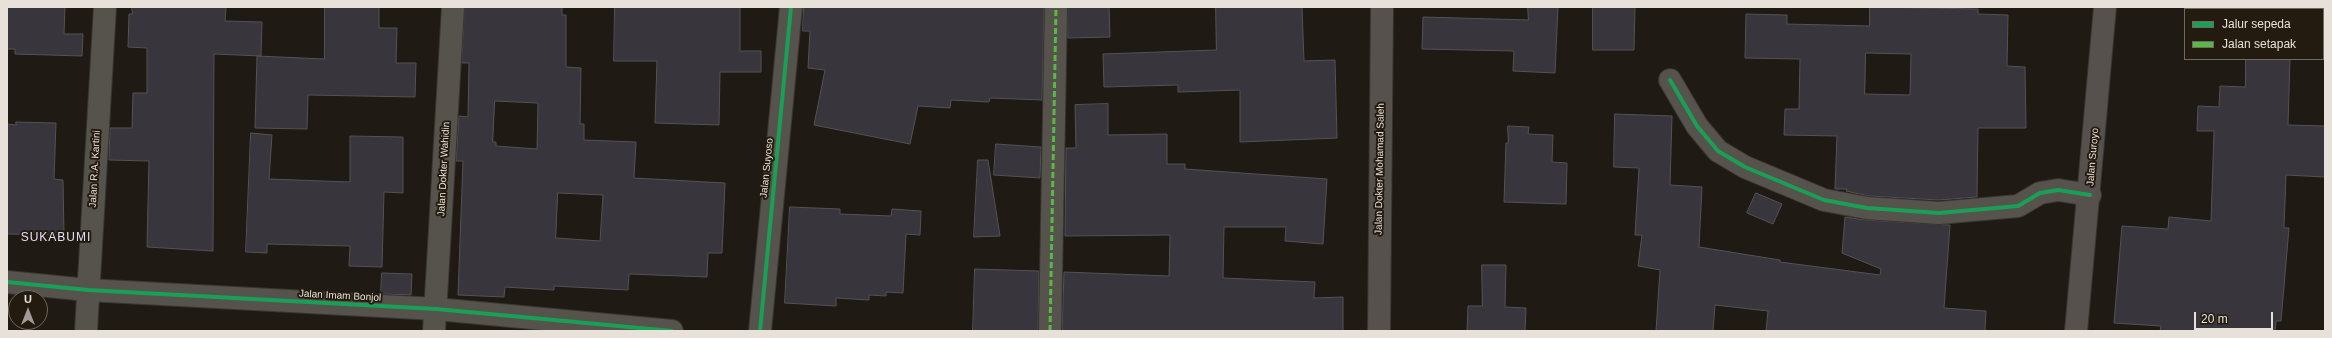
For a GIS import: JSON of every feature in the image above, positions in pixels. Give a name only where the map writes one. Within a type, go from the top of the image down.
[{"type":"main road","name":"Jalan Dokter Mohamad Saleh","points":[[1379,331],[1382,7]]},
{"type":"main road","name":"Jalan Suroyo","points":[[2076,331],[2090,195],[2106,7]]},
{"type":"street","name":"Jalan R.A. Kartini","points":[[86,331],[105,7]]},
{"type":"street","name":"Jalan Dokter Wahidin","points":[[434,331],[453,7]]},
{"type":"street","name":"Jalan Suyoso","points":[[760,331],[791,7]]},
{"type":"street","points":[[1050,331],[1056,7]]},
{"type":"street","points":[[1670,80],[1697,126],[1718,151],[1745,167],[1824,200],[1867,208],[1939,213],[2018,206],[2040,193],[2058,190],[2090,195]]},
{"type":"street","name":"Jalan Imam Bonjol","points":[[7,282],[88,290],[436,309],[672,331]]},
{"type":"building","points":[[7,7],[65,7],[64,34],[83,34],[82,56],[15,54],[15,49],[7,49]]},
{"type":"building","points":[[132,7],[226,7],[225,21],[262,22],[261,56],[214,54],[213,251],[147,247],[149,161],[109,160],[110,128],[132,128],[133,93],[147,93],[147,48],[128,47],[129,14],[132,14]]},
{"type":"building","points":[[325,7],[379,7],[379,28],[397,28],[396,63],[416,63],[415,97],[308,95],[307,129],[255,128],[257,56],[324,59]]},
{"type":"building","points":[[465,7],[562,7],[562,15],[566,15],[566,67],[581,68],[580,124],[584,124],[584,140],[636,142],[634,178],[725,183],[722,253],[708,253],[707,277],[629,274],[628,290],[554,286],[554,290],[505,287],[504,297],[458,295],[463,161],[456,161],[459,116],[468,117],[469,63],[462,63]],"holes":[[[495,101],[538,103],[537,149],[496,146],[496,142],[493,142]],[[558,193],[603,195],[600,241],[556,238]]]},
{"type":"building","points":[[615,7],[740,7],[740,51],[761,51],[761,72],[720,72],[719,125],[655,123],[657,61],[614,61]]},
{"type":"building","points":[[804,7],[1044,7],[1042,100],[990,98],[989,102],[951,100],[950,108],[918,106],[910,144],[814,125],[825,70],[808,68],[810,31],[803,31]]},
{"type":"building","points":[[1068,7],[1109,7],[1110,37],[1068,38]]},
{"type":"building","points":[[1216,7],[1302,7],[1304,61],[1335,60],[1337,138],[1240,142],[1240,90],[1178,92],[1178,85],[1104,87],[1103,54],[1216,50]]},
{"type":"building","points":[[1528,7],[1558,7],[1555,73],[1513,71],[1514,51],[1422,49],[1423,17],[1528,20]]},
{"type":"building","points":[[1593,7],[1635,7],[1634,50],[1593,50]]},
{"type":"building","points":[[1870,7],[1978,9],[1978,14],[2008,15],[2007,66],[2025,67],[2026,128],[1978,128],[1977,197],[1939,200],[1869,196],[1846,191],[1847,189],[1835,189],[1837,136],[1784,135],[1785,109],[1799,109],[1800,59],[1745,58],[1746,14],[1787,15],[1787,24],[1869,26]],"holes":[[[1866,53],[1911,54],[1910,95],[1865,94]]]},
{"type":"building","points":[[2246,60],[2290,60],[2288,125],[2325,126],[2325,177],[2286,175],[2284,228],[2289,228],[2281,321],[2276,321],[2275,331],[2160,331],[2161,326],[2114,323],[2122,226],[2168,229],[2169,217],[2211,221],[2214,131],[2197,131],[2198,106],[2219,107],[2220,86],[2245,87]]},
{"type":"building","points":[[1108,104],[1108,135],[1167,134],[1167,164],[1185,164],[1185,169],[1327,179],[1323,244],[1285,241],[1286,227],[1224,227],[1223,278],[1315,282],[1314,298],[1343,297],[1343,331],[1062,331],[1064,272],[1169,276],[1170,235],[1065,236],[1066,148],[1076,148],[1075,105]]},
{"type":"building","points":[[1615,114],[1672,116],[1670,185],[1702,187],[1699,247],[1780,260],[1780,262],[1880,275],[1881,269],[1842,253],[1845,217],[1866,220],[1950,225],[1944,308],[1986,311],[1985,331],[1766,331],[1768,311],[1715,305],[1713,331],[1656,331],[1660,270],[1638,266],[1642,235],[1635,235],[1639,168],[1614,167]]},
{"type":"building","points":[[16,122],[56,123],[54,179],[63,180],[64,235],[7,234],[7,124],[16,125]]},
{"type":"building","points":[[1508,126],[1529,127],[1528,134],[1553,135],[1552,162],[1567,163],[1566,204],[1504,202]]},
{"type":"building","points":[[251,133],[272,135],[269,179],[350,182],[350,136],[403,137],[403,193],[384,192],[382,267],[349,266],[350,246],[267,244],[267,253],[246,252]]},
{"type":"building","points":[[996,144],[1041,147],[1040,178],[994,175]]},
{"type":"building","points":[[978,160],[988,160],[1000,236],[974,237]]},
{"type":"building","points":[[1756,193],[1782,204],[1773,224],[1747,213]]},
{"type":"building","points":[[790,207],[840,209],[840,214],[891,216],[892,209],[921,211],[920,235],[906,234],[903,293],[886,292],[886,296],[869,295],[869,300],[836,298],[836,306],[785,303]]},
{"type":"building","points":[[1482,265],[1506,265],[1505,307],[1526,308],[1525,331],[1467,331],[1468,306],[1482,306]]},
{"type":"building","points":[[975,269],[1039,271],[1038,331],[973,331]]},
{"type":"building","points":[[382,273],[412,274],[411,295],[381,294]]},
{"type":"marked path","points":[[1050,331],[1056,7]]},
{"type":"cycle path","points":[[760,331],[791,7]]},
{"type":"cycle path","points":[[1670,80],[1697,126],[1718,151],[1745,167],[1824,200],[1867,208],[1939,213],[2018,206],[2040,193],[2058,190],[2090,195]]},
{"type":"cycle path","points":[[7,282],[88,290],[436,309],[672,331]]},
{"type":"district","name":"SUKABUMI","points":[[56,238]]}]
